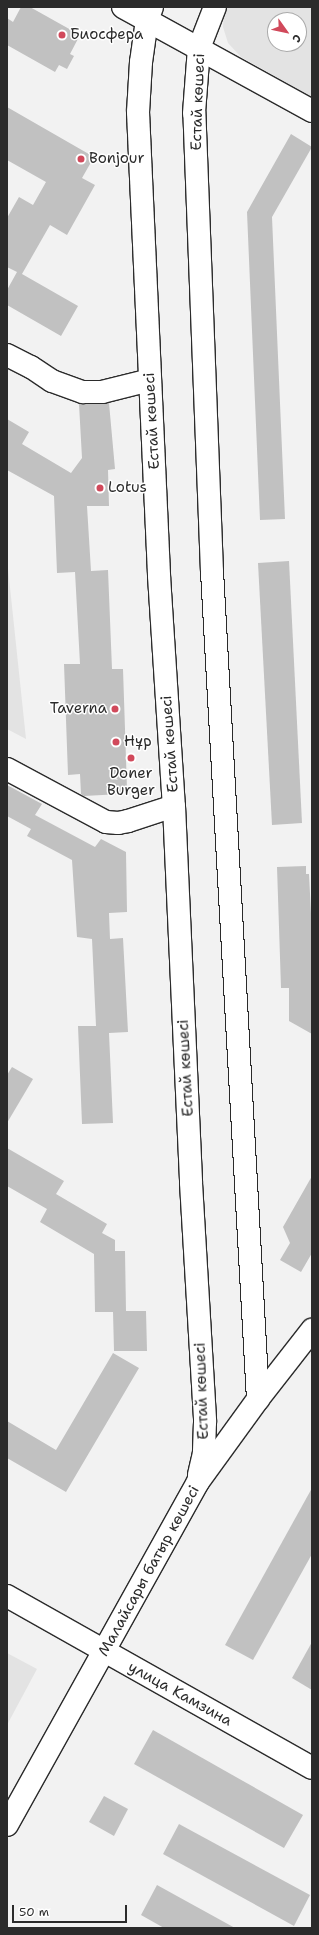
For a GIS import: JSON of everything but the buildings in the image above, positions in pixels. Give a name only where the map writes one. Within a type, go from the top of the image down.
[{"type":"main road","points":[[122,7],[149,14],[199,48],[312,111]]},
{"type":"main road","name":"Естай көшесі","points":[[215,7],[199,48],[194,113],[212,572],[258,1399]]},
{"type":"main road","name":"Естай көшесі","points":[[149,14],[141,62],[138,106],[159,576],[174,806],[191,1183],[205,1422],[204,1453],[198,1482]]},
{"type":"main road","points":[[7,355],[31,367],[52,381],[83,392],[102,392],[150,380]]},
{"type":"main road","points":[[7,769],[106,822],[118,823],[174,806]]},
{"type":"main road","name":"Малайсары батыр көшесі","points":[[7,1825],[105,1652],[198,1482],[258,1399],[312,1330]]},
{"type":"main road","name":"улица Камзина","points":[[7,1596],[312,1768]]},
{"type":"shaded area","points":[[227,7],[312,7],[312,97],[241,57],[228,43],[223,27],[224,12]]},
{"type":"shaded area","points":[[7,559],[26,739],[7,729]]},
{"type":"shaded area","points":[[7,1653],[37,1669],[7,1725]]},
{"type":"place","name":"Биосфера","points":[[62,35]]},
{"type":"place","name":"Bonjour","points":[[81,159]]},
{"type":"place","name":"Lotus","points":[[100,488]]},
{"type":"place","name":"Taverna","points":[[115,709]]},
{"type":"place","name":"Нұр","points":[[116,742]]},
{"type":"place","name":"Doner Burger","points":[[131,758]]}]
